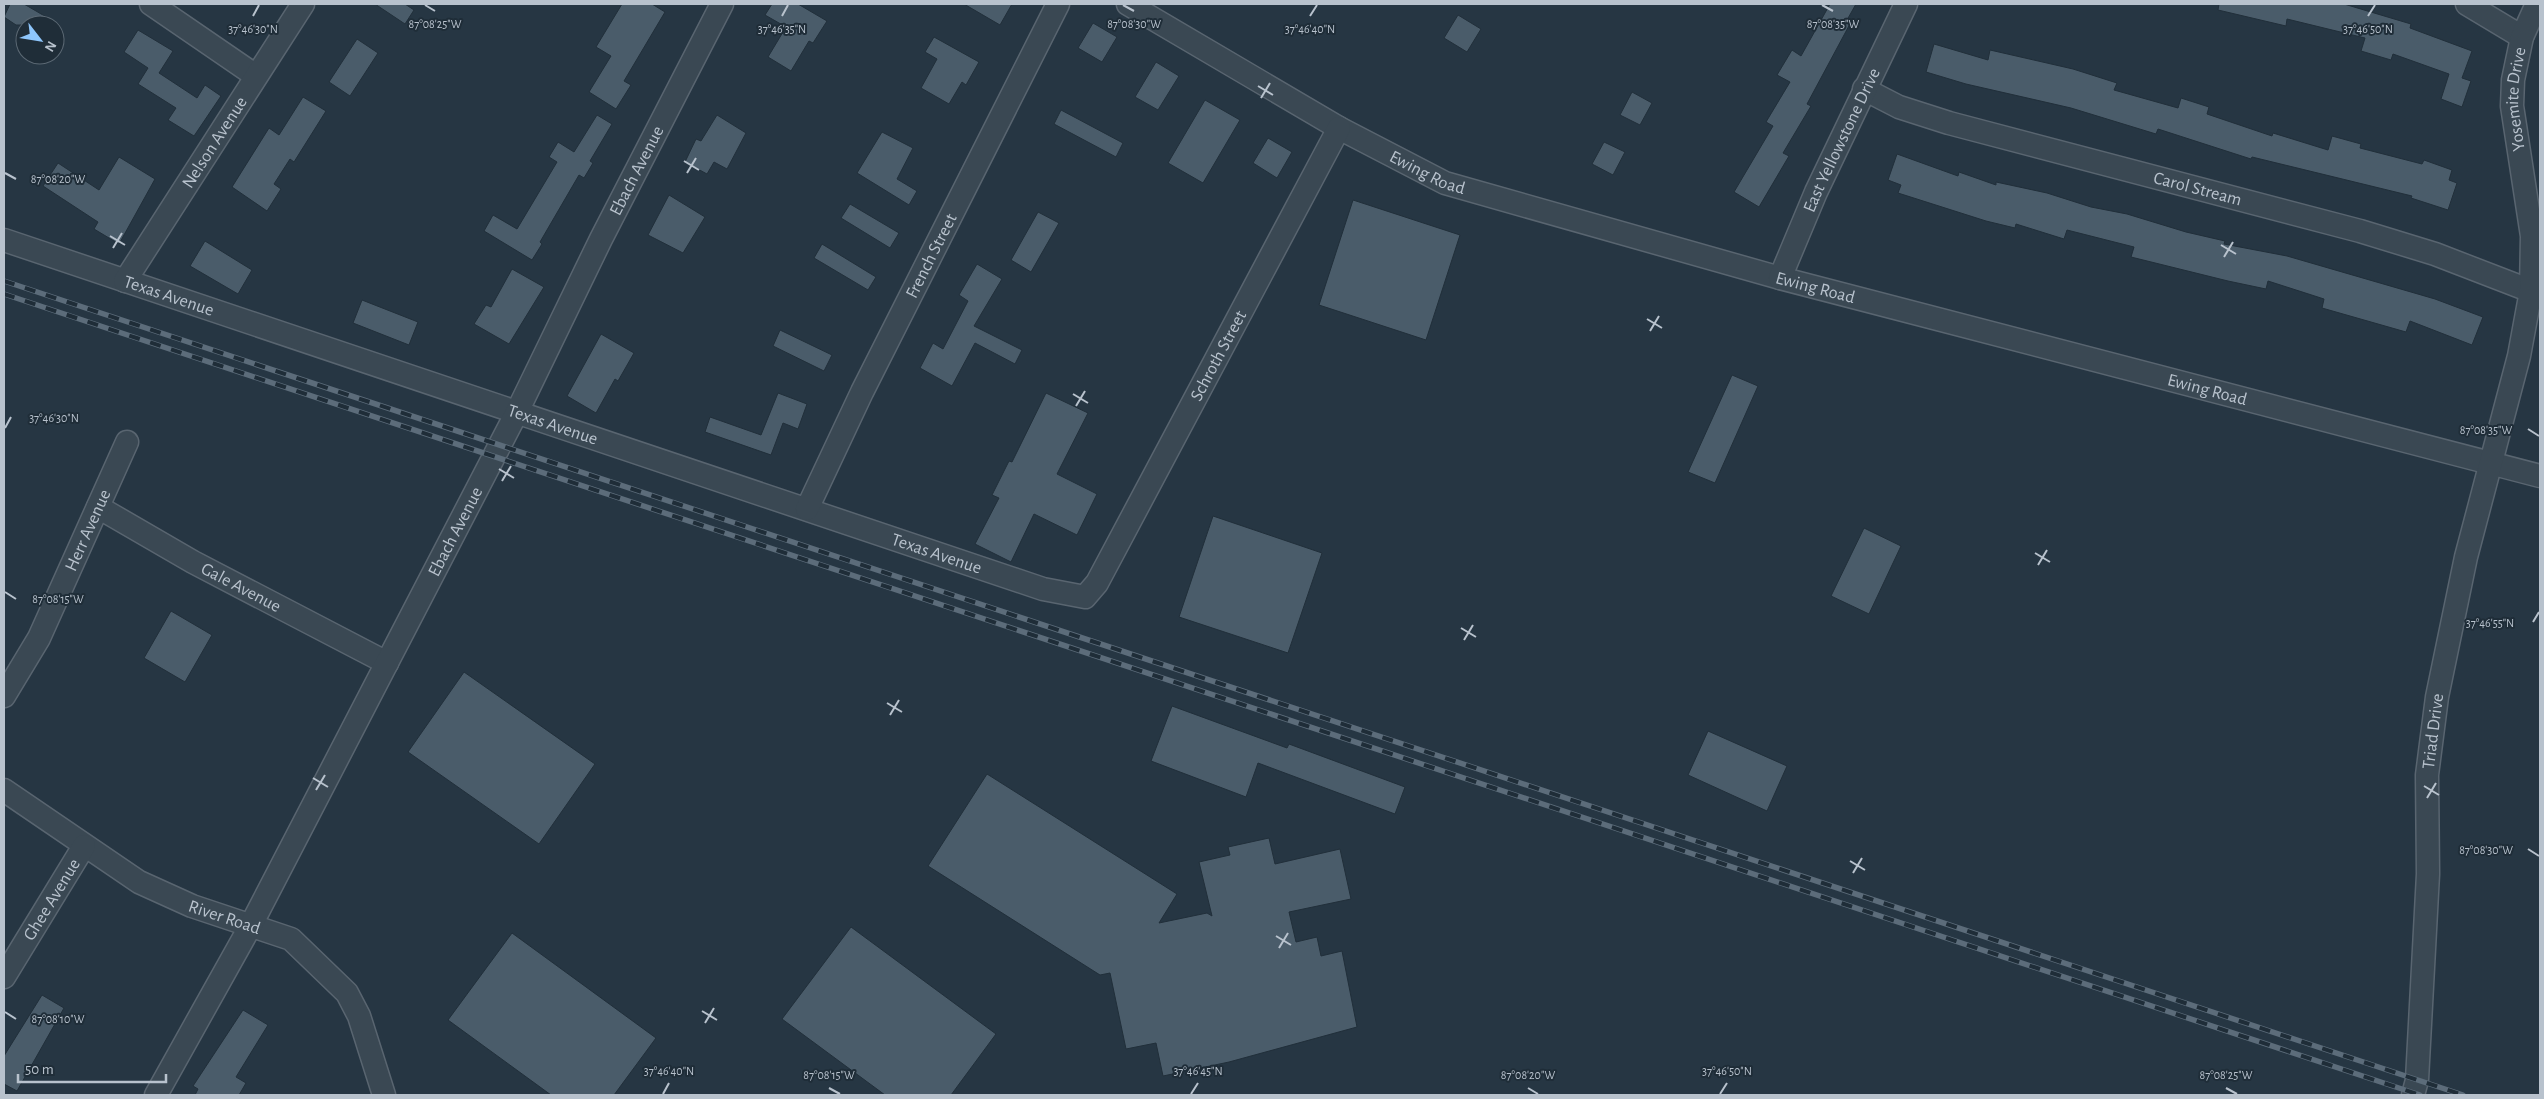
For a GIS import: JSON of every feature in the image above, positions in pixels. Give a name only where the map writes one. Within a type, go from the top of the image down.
[{"type":"street","points":[[151,4],[256,76]]},
{"type":"street","name":"Nelson Avenue","points":[[124,281],[303,4]]},
{"type":"street","name":"Ebach Avenue","points":[[156,1095],[252,925],[518,412],[601,239],[722,4]]},
{"type":"street","name":"French Street","points":[[807,509],[862,392],[1058,4]]},
{"type":"street","name":"Ewing Road","points":[[1128,4],[1339,128],[1445,183],[1780,278],[2540,476]]},
{"type":"street","name":"East Yellowstone Drive","points":[[1780,278],[1816,192],[1906,4]]},
{"type":"street","points":[[2467,4],[2522,37]]},
{"type":"street","name":"Yosemite Drive","points":[[2491,463],[2519,356],[2531,291],[2532,236],[2512,106],[2513,80],[2522,37],[2537,4]]},
{"type":"street","name":"Carol Stream","points":[[1864,89],[1899,107],[1949,123],[2360,231],[2435,254],[2531,291]]},
{"type":"street","name":"Schroth Street","points":[[1097,583],[1339,128]]},
{"type":"street","name":"Texas Avenue","points":[[4,240],[1043,589],[1085,597],[1097,583]]},
{"type":"street","name":"Herr Avenue","points":[[4,696],[38,638],[127,442]]},
{"type":"street","name":"Triad Drive","points":[[2413,1095],[2417,1080],[2425,959],[2428,874],[2427,775],[2437,697],[2458,594],[2491,463]]},
{"type":"street","name":"Gale Avenue","points":[[98,506],[193,562],[387,663]]},
{"type":"street","name":"River Road","points":[[4,790],[139,882],[166,896],[192,906],[291,939],[347,993],[359,1016],[384,1095]]},
{"type":"street","name":"Ghee Avenue","points":[[4,977],[84,846]]},
{"type":"building","points":[[10,4],[24,4],[43,15],[15,15],[15,24],[4,17]]},
{"type":"building","points":[[375,4],[405,4],[414,10],[405,24]]},
{"type":"building","points":[[622,4],[652,4],[665,12],[624,81],[631,85],[616,109],[589,92],[611,56],[596,47]]},
{"type":"building","points":[[772,4],[798,4],[827,21],[813,43],[809,41],[791,71],[768,57],[786,27],[765,15]]},
{"type":"building","points":[[964,4],[1012,4],[1000,25]]},
{"type":"building","points":[[1830,4],[1856,4],[1847,20],[1851,22],[1807,104],[1811,106],[1783,153],[1789,156],[1759,207],[1734,192],[1773,126],[1766,122],[1790,82],[1777,75],[1792,50],[1801,56]]},
{"type":"building","points":[[2219,4],[2344,4],[2411,24],[2410,28],[2472,51],[2462,78],[2471,81],[2462,107],[2441,99],[2449,74],[2393,54],[2391,60],[2361,51],[2365,38],[2287,19],[2286,26],[2218,10]]},
{"type":"building","points":[[1458,15],[1481,29],[1467,52],[1444,38]]},
{"type":"building","points":[[1093,23],[1117,37],[1102,62],[1078,48]]},
{"type":"building","points":[[138,30],[173,51],[159,73],[197,98],[205,85],[221,96],[194,136],[168,120],[176,108],[138,84],[148,68],[124,52]]},
{"type":"building","points":[[934,37],[979,62],[966,85],[962,82],[949,104],[921,88],[937,59],[925,52]]},
{"type":"building","points":[[357,39],[378,53],[350,96],[329,82]]},
{"type":"building","points":[[1934,44],[1988,60],[1990,50],[2073,69],[2117,83],[2114,90],[2178,108],[2181,98],[2209,107],[2207,114],[2272,136],[2273,133],[2328,150],[2332,136],[2361,144],[2360,148],[2422,164],[2424,160],[2452,170],[2449,180],[2457,183],[2448,210],[2411,198],[2412,196],[2252,157],[2251,159],[2158,129],[2156,134],[2071,108],[1966,84],[1926,72]]},
{"type":"building","points":[[1156,62],[1179,76],[1158,110],[1135,97]]},
{"type":"building","points":[[1632,92],[1652,103],[1640,125],[1620,115]]},
{"type":"building","points":[[303,97],[326,111],[294,162],[290,159],[274,184],[281,189],[267,211],[232,187],[269,128],[279,135]]},
{"type":"building","points":[[1205,100],[1240,120],[1203,183],[1168,163]]},
{"type":"building","points":[[1061,110],[1123,143],[1116,157],[1054,124]]},
{"type":"building","points":[[597,115],[612,124],[590,161],[593,163],[584,178],[579,175],[540,242],[542,244],[532,260],[484,231],[493,215],[517,229],[557,162],[549,157],[558,142],[574,152]]},
{"type":"building","points":[[717,115],[746,133],[727,169],[714,162],[707,174],[685,162],[696,139],[701,141]]},
{"type":"building","points":[[882,132],[913,148],[897,179],[917,191],[909,205],[857,173]]},
{"type":"building","points":[[1268,138],[1292,152],[1277,178],[1253,163]]},
{"type":"building","points":[[1604,142],[1625,152],[1613,175],[1592,164]]},
{"type":"building","points":[[1897,154],[1958,176],[1959,172],[1996,185],[1996,182],[2047,193],[2091,207],[2127,214],[2186,232],[2225,241],[2224,244],[2287,256],[2435,299],[2483,317],[2472,345],[2410,321],[2406,332],[2322,308],[2324,299],[2268,281],[2266,289],[2228,281],[2131,257],[2134,247],[2067,230],[2064,239],[2016,224],[2015,228],[1986,221],[1898,193],[1901,185],[1888,180]]},
{"type":"building","points":[[119,157],[155,179],[119,244],[94,229],[98,222],[43,186],[58,163],[99,190]]},
{"type":"building","points":[[669,195],[705,217],[683,253],[648,235]]},
{"type":"building","points":[[1353,200],[1460,235],[1426,340],[1319,305]]},
{"type":"building","points":[[850,204],[899,233],[890,248],[841,218]]},
{"type":"building","points":[[1038,212],[1059,223],[1031,272],[1011,260]]},
{"type":"building","points":[[205,241],[252,270],[238,294],[190,266]]},
{"type":"building","points":[[822,244],[876,277],[868,290],[814,258]]},
{"type":"building","points":[[977,264],[1002,279],[974,326],[1022,350],[1015,364],[975,343],[952,386],[920,368],[933,343],[943,349],[968,301],[959,295]]},
{"type":"building","points":[[512,269],[544,287],[509,344],[474,324],[486,305],[491,307]]},
{"type":"building","points":[[362,300],[418,322],[409,345],[353,323]]},
{"type":"building","points":[[780,330],[832,355],[824,371],[773,346]]},
{"type":"building","points":[[601,334],[634,353],[618,381],[615,379],[596,413],[567,396]]},
{"type":"building","points":[[1732,375],[1758,386],[1715,483],[1688,472]]},
{"type":"building","points":[[778,393],[807,404],[798,429],[783,423],[771,455],[705,432],[710,417],[761,435]]},
{"type":"building","points":[[1046,393],[1088,413],[1057,474],[1097,494],[1077,535],[1034,514],[1011,562],[975,544],[999,498],[992,495],[1009,461],[1012,462]]},
{"type":"building","points":[[1213,516],[1322,553],[1288,653],[1179,617]]},
{"type":"building","points":[[1864,528],[1901,546],[1869,614],[1831,596]]},
{"type":"building","points":[[171,611],[212,635],[185,682],[144,658]]},
{"type":"building","points":[[464,672],[595,764],[539,844],[408,752]]},
{"type":"building","points":[[1172,706],[1287,748],[1289,744],[1405,787],[1395,814],[1258,763],[1246,797],[1151,761]]},
{"type":"building","points":[[1708,731],[1787,766],[1767,811],[1688,775]]},
{"type":"building","points":[[987,774],[1177,894],[1159,923],[1207,913],[1212,916],[1199,862],[1230,855],[1228,847],[1269,838],[1275,864],[1340,849],[1351,899],[1289,912],[1296,942],[1317,937],[1321,956],[1342,951],[1357,1027],[1229,1062],[1163,1076],[1156,1043],[1126,1049],[1110,973],[1100,975],[928,866]]},
{"type":"building","points":[[851,927],[996,1034],[951,1095],[885,1095],[782,1019]]},
{"type":"building","points":[[512,933],[656,1038],[614,1095],[551,1095],[448,1020]]},
{"type":"building","points":[[42,995],[64,1008],[17,1091],[4,1084],[4,1056]]},
{"type":"building","points":[[243,1010],[268,1025],[236,1077],[246,1083],[239,1095],[195,1095],[198,1089],[193,1086]]},
{"type":"railway","points":[[4,281],[2463,1095]]},
{"type":"railway","points":[[4,294],[2420,1095]]}]
